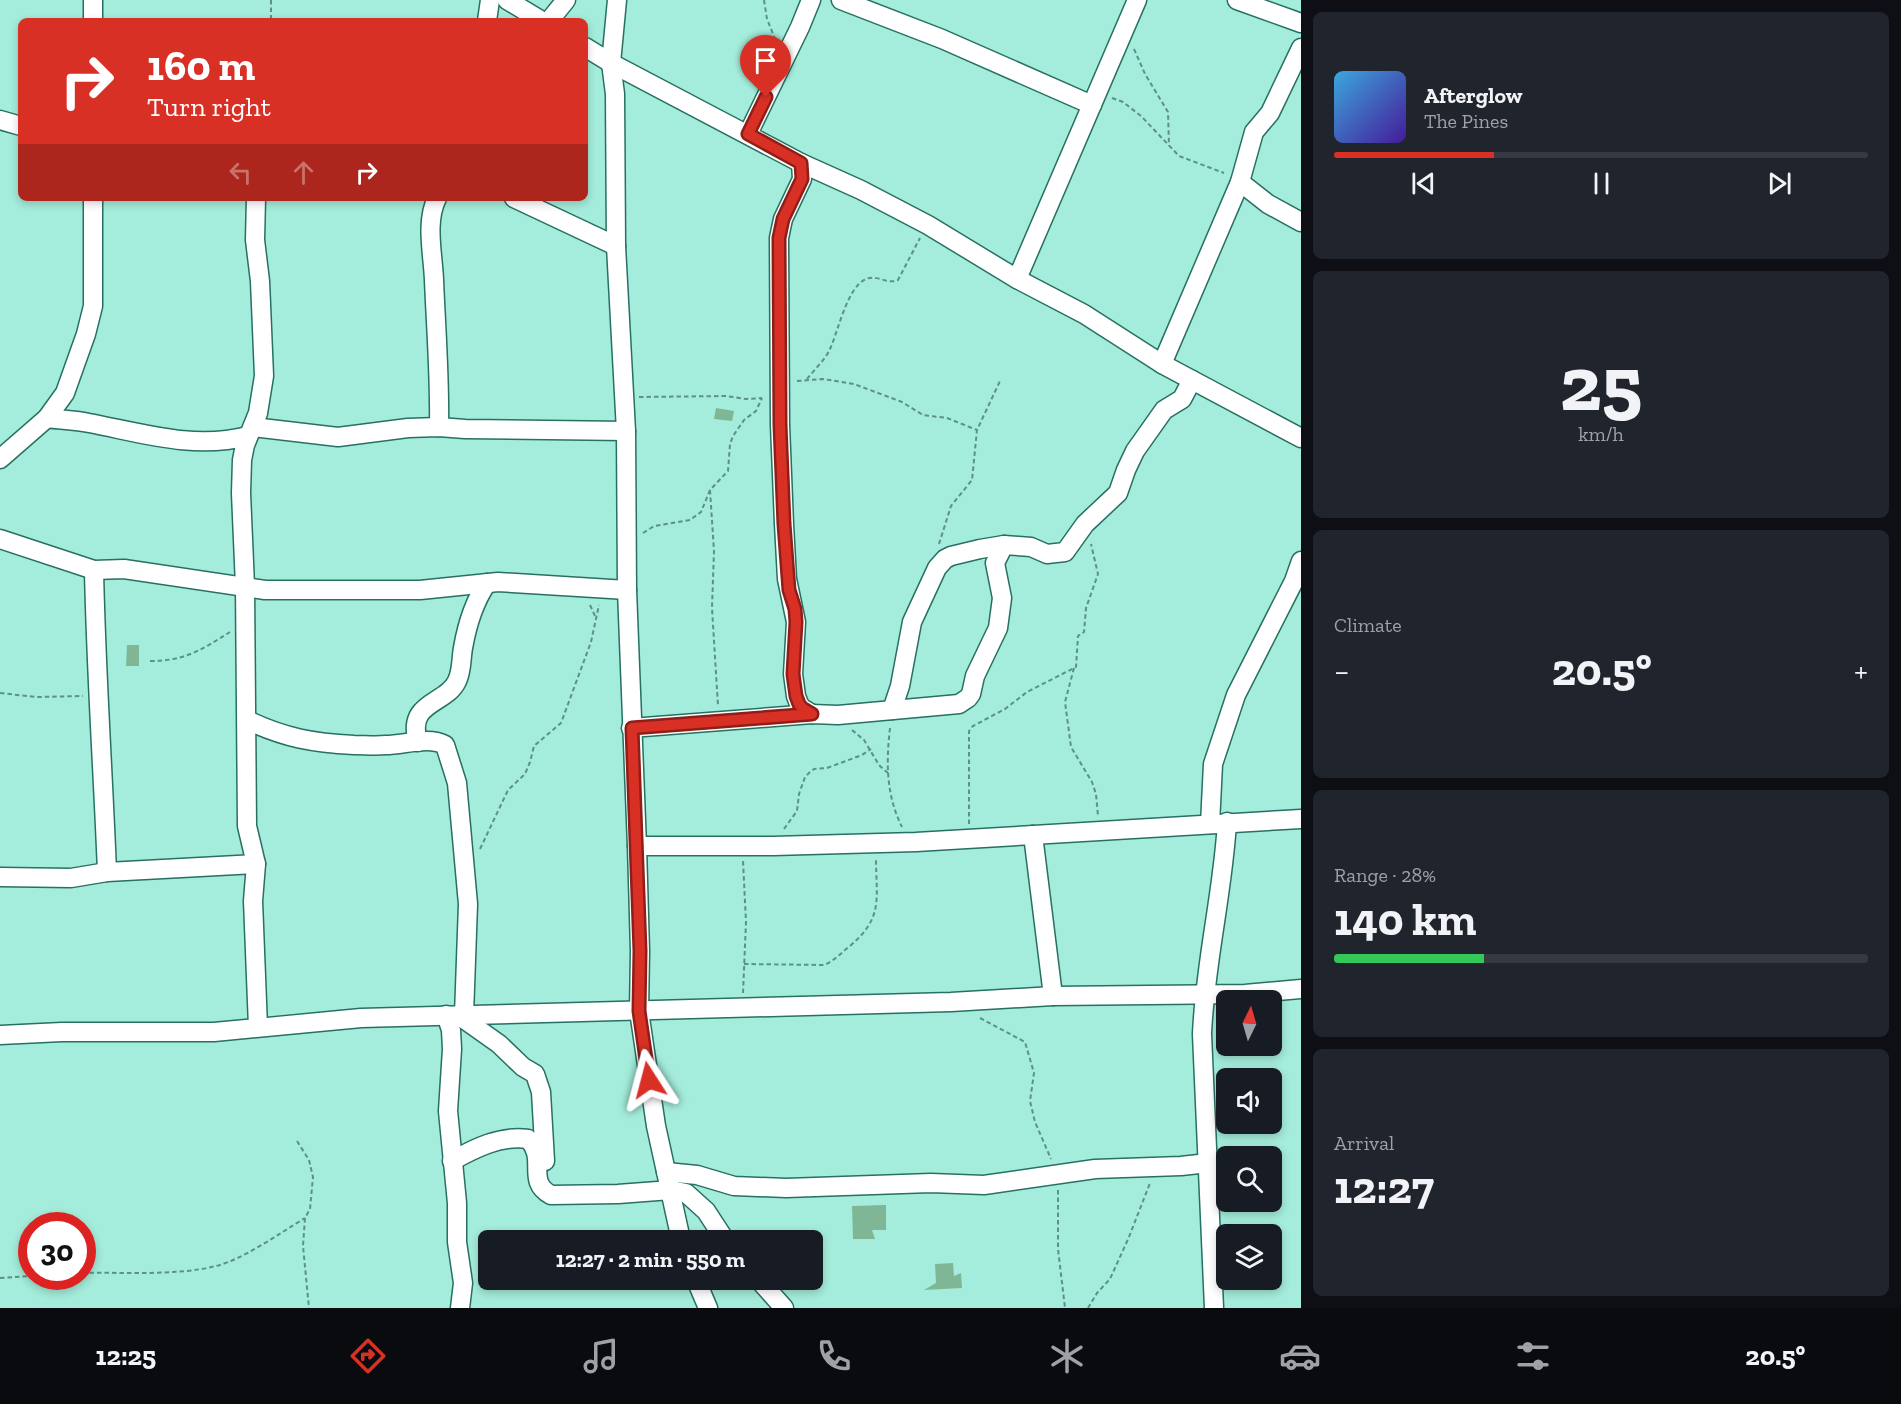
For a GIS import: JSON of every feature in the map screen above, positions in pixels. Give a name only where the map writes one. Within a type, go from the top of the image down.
[{"type":"street","points":[[93,0],[93,18]]},
{"type":"street","points":[[487,18],[490,0]]},
{"type":"street","points":[[507,0],[537,18]]},
{"type":"street","points":[[551,18],[566,0]]},
{"type":"street","points":[[617,0],[611,63],[615,94],[616,246],[626,431],[619,590],[632,728],[640,951],[639,1011],[656,1126],[679,1230]]},
{"type":"street","points":[[748,134],[811,0]]},
{"type":"street","points":[[841,0],[1095,99]]},
{"type":"street","points":[[1017,279],[1137,0]]},
{"type":"street","points":[[1237,0],[1301,23]]},
{"type":"street","points":[[1162,364],[1240,182],[1254,132],[1270,113],[1301,48]]},
{"type":"street","points":[[588,49],[801,163],[861,190],[928,225],[1017,279],[1084,314],[1162,364],[1301,438]]},
{"type":"street","points":[[0,120],[18,125]]},
{"type":"street","points":[[801,163],[802,179],[783,219],[779,238],[780,388],[785,544],[789,590],[795,609],[796,622],[793,674],[799,704],[812,714]]},
{"type":"street","points":[[1240,182],[1269,204],[1301,222]]},
{"type":"street","points":[[0,459],[47,418],[65,393],[86,334],[93,306],[93,201]]},
{"type":"street","points":[[256,201],[255,240],[260,281],[264,376],[262,395],[242,460],[248,720],[247,826],[256,864],[253,932],[258,1027]]},
{"type":"street","points":[[435,201],[431,238],[439,427]]},
{"type":"street","points":[[520,201],[616,246]]},
{"type":"street","points":[[892,710],[900,686],[912,622],[938,568],[945,559],[1004,545],[1031,548],[1047,554],[1065,552],[1085,524],[1118,493],[1135,451],[1164,410],[1182,399],[1192,380]]},
{"type":"street","points":[[47,418],[86,422],[163,438],[221,440],[251,432],[338,437],[408,428],[439,427],[626,431]]},
{"type":"street","points":[[221,440],[236,451],[242,460]]},
{"type":"street","points":[[0,539],[94,570],[124,569],[265,590],[420,590],[487,583],[619,590]]},
{"type":"street","points":[[632,728],[954,706],[968,698],[975,676],[998,628],[1002,598],[995,563],[1004,545]]},
{"type":"street","points":[[1214,1308],[1202,1054],[1204,995],[1224,863],[1213,764],[1236,695],[1297,584],[1301,561]]},
{"type":"street","points":[[94,570],[107,872]]},
{"type":"street","points":[[418,742],[415,727],[422,712],[457,682],[465,637],[477,597],[487,583]]},
{"type":"street","points":[[248,720],[275,733],[299,740],[352,745],[440,742],[445,745],[448,752],[457,783],[468,904],[456,1015],[451,1030],[448,1111],[457,1203],[457,1242],[463,1283],[460,1308]]},
{"type":"street","points":[[637,846],[772,846],[916,842],[1301,819]]},
{"type":"street","points":[[1034,835],[1053,996]]},
{"type":"street","points":[[0,877],[71,878],[107,872],[256,864]]},
{"type":"street","points":[[0,1035],[93,1031],[214,1032],[361,1018],[951,1002],[1053,996],[1245,994],[1301,988]]},
{"type":"street","points":[[456,1015],[499,1044],[523,1067],[536,1074],[541,1092],[545,1160],[542,1190]]},
{"type":"street","points":[[452,1161],[480,1146],[498,1141],[528,1139],[538,1155],[538,1182],[542,1190],[551,1195],[574,1196],[697,1175],[734,1186],[786,1188],[931,1184],[984,1185],[1095,1169],[1181,1166],[1208,1162]]},
{"type":"street","points":[[669,1181],[706,1211],[718,1230]]},
{"type":"street","points":[[700,1290],[708,1308]]},
{"type":"street","points":[[768,1290],[784,1308]]},
{"type":"path","points":[[271,0],[272,18]]},
{"type":"path","points":[[764,0],[767,19],[784,61]]},
{"type":"path","points":[[1126,24],[1138,60],[1168,112],[1169,146]]},
{"type":"path","points":[[1095,99],[1123,102],[1186,160],[1220,171],[1240,182]]},
{"type":"path","points":[[807,379],[830,352],[839,324],[857,286],[870,277],[892,282],[898,280],[928,225]]},
{"type":"path","points":[[624,397],[762,398],[780,388],[807,379],[838,381],[854,384],[902,402],[923,415],[947,418],[977,430]]},
{"type":"path","points":[[938,568],[938,547],[946,520],[951,506],[972,480],[977,430],[1000,381]]},
{"type":"path","points":[[641,536],[654,526],[683,522],[696,516],[705,506],[710,490],[728,471],[730,444],[733,436],[744,420],[756,411],[762,398]]},
{"type":"path","points":[[710,490],[714,551],[712,608],[719,721]]},
{"type":"path","points":[[1085,524],[1098,574],[1086,608],[1084,632],[1078,636],[1077,666],[1074,668],[1065,702],[1071,747],[1092,782],[1096,794],[1100,831]]},
{"type":"path","points":[[465,879],[508,790],[525,774],[534,746],[561,723],[591,642],[599,604],[619,590]]},
{"type":"path","points":[[150,661],[169,661],[188,656],[237,627],[245,617]]},
{"type":"path","points":[[969,839],[969,731],[973,726],[1005,709],[1027,692],[1074,668]]},
{"type":"path","points":[[0,693],[36,697],[98,696]]},
{"type":"path","points":[[892,710],[887,750],[888,788],[899,822],[916,842]]},
{"type":"path","points":[[836,715],[864,740],[879,765],[888,773]]},
{"type":"path","points":[[772,846],[794,816],[805,777],[810,772],[862,755],[871,749]]},
{"type":"path","points":[[744,964],[824,965],[833,962],[865,933],[875,915],[876,908],[876,843]]},
{"type":"path","points":[[742,846],[746,922],[742,1008]]},
{"type":"path","points":[[979,1017],[1025,1042],[1034,1073],[1030,1101],[1035,1122],[1058,1173],[1058,1249],[1065,1308]]},
{"type":"path","points":[[297,1141],[309,1160],[313,1177],[310,1209],[305,1218],[303,1246],[309,1308]]},
{"type":"path","points":[[1088,1308],[1097,1293],[1110,1279],[1129,1237],[1148,1185],[1162,1166]]},
{"type":"path","points":[[96,1273],[181,1271],[217,1266],[260,1246],[305,1218]]},
{"type":"path","points":[[0,1278],[18,1277]]},
{"type":"building","points":[[716,408],[734,411],[732,421],[714,419]]},
{"type":"building","points":[[127,645],[139,645],[139,666],[126,666]]},
{"type":"building","points":[[886,1205],[886,1230],[872,1230],[875,1239],[853,1239],[852,1206]]},
{"type":"building","points":[[953,1263],[954,1276],[961,1273],[962,1288],[924,1290],[936,1283],[935,1264]]},
{"type":"route","points":[[649,1080],[639,1011],[640,951],[632,728],[812,714],[799,704],[793,674],[796,622],[788,579],[780,425],[779,238],[783,219],[802,179],[801,163],[748,134],[766,97]]}]
